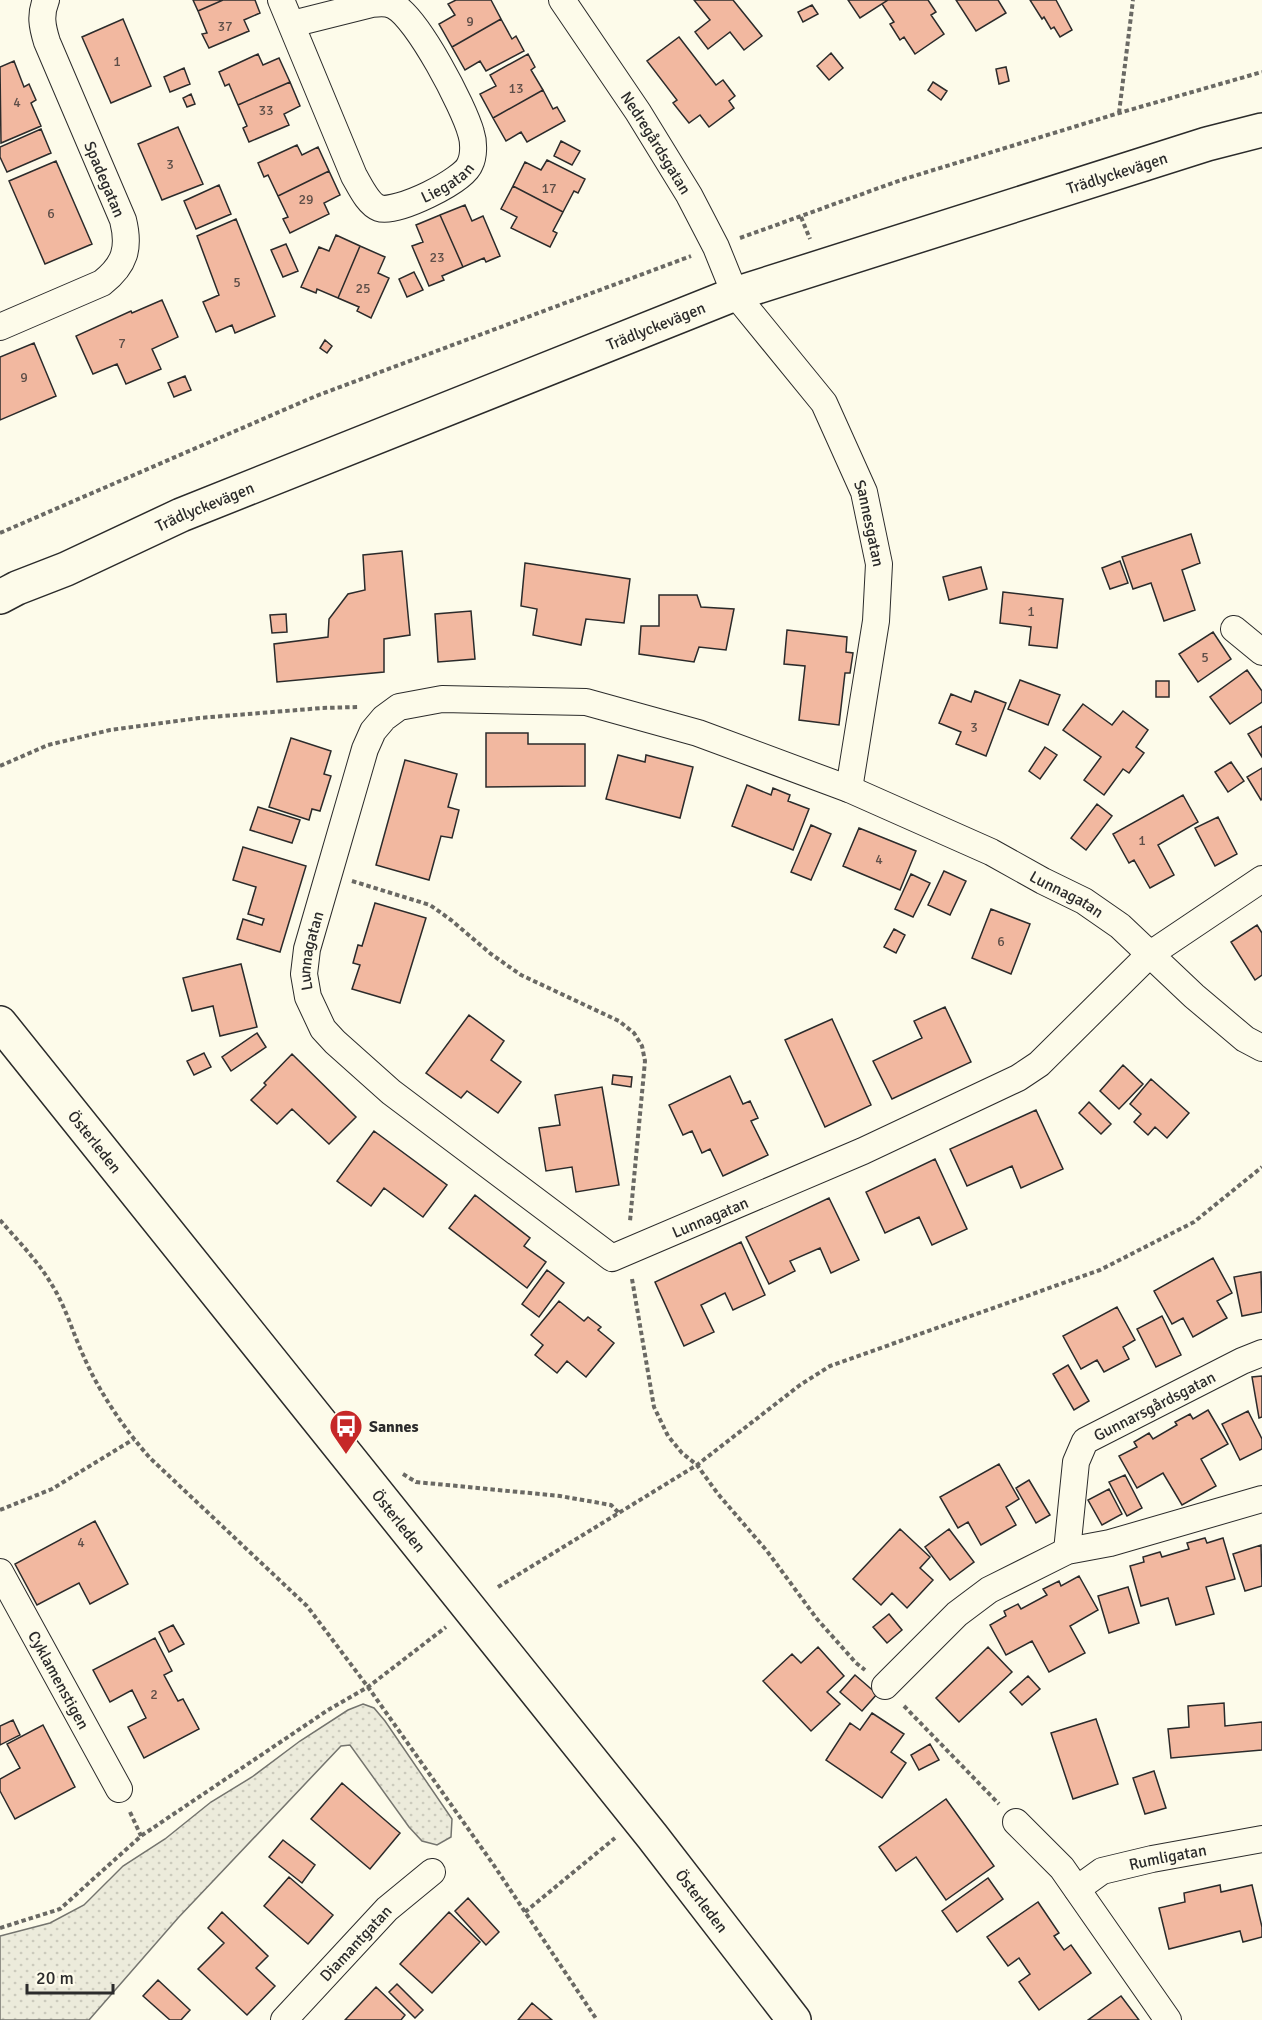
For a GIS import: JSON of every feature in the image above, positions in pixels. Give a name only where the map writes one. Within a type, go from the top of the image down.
[{"type":"street","name":"Spadegatan","points":[[0,327],[102,283],[120,264],[127,246],[123,220],[41,24],[42,9],[46,0]]},
{"type":"street","name":"Liegatan","points":[[281,0],[354,177],[376,207],[387,210],[399,207],[464,174],[470,164],[473,150],[467,118],[416,27],[395,6],[385,3],[372,4],[292,24]]},
{"type":"street","name":"Nedregårdsgatan","points":[[562,0],[638,112],[689,195],[716,247],[735,294]]},
{"type":"street","name":"Trädlyckevägen","points":[[0,597],[181,515],[735,294],[1174,154],[1262,130]]},
{"type":"street","name":"Sannesgatan","points":[[735,294],[824,403],[864,492],[879,564],[876,621],[849,789]]},
{"type":"street","name":"Trädlyckevägen","points":[[0,612],[66,569]]},
{"type":"street","points":[[1234,628],[1262,652]]},
{"type":"street","name":"Lunnagatan","points":[[1149,955],[1039,1064],[1018,1078],[863,1151],[612,1258],[391,1092],[335,1042],[323,1029],[308,997],[304,974],[307,949],[365,749],[373,731],[384,718],[399,707],[442,699],[586,702],[698,733],[849,789],[991,852],[1084,901],[1120,926],[1194,996],[1245,1039],[1262,1048]]},
{"type":"street","points":[[1149,955],[1262,879]]},
{"type":"street","name":"Österleden","points":[[0,1023],[652,1836],[794,2020]]},
{"type":"street","name":"Gunnarsgårdsgatan","points":[[1067,1551],[1076,1462],[1085,1442],[1242,1361],[1262,1353]]},
{"type":"street","points":[[885,1686],[957,1614],[989,1590],[1067,1551],[1110,1543],[1262,1499]]},
{"type":"street","name":"Cyklamenstigen","points":[[0,1572],[119,1789]]},
{"type":"street","points":[[1016,1822],[1062,1868],[1168,2020]]},
{"type":"street","name":"Rumligatan","points":[[1077,1889],[1102,1871],[1152,1859],[1262,1839]]},
{"type":"street","name":"Diamantgatan","points":[[284,2020],[387,1909],[432,1872]]},
{"type":"path","points":[[1119,113],[1133,0]]},
{"type":"path","points":[[0,533],[316,396],[528,315],[901,180],[1262,72]]},
{"type":"path","points":[[0,766],[48,745],[110,730],[199,718],[322,708],[399,707]]},
{"type":"path","points":[[328,874],[430,905],[521,975],[601,1011],[634,1033],[642,1046],[645,1061],[627,1253],[654,1407],[668,1436],[682,1453],[697,1465],[718,1494],[767,1551],[817,1619],[856,1663],[885,1686],[1016,1822]]},
{"type":"path","points":[[498,1587],[697,1465],[800,1385],[830,1366],[1100,1270],[1194,1222],[1262,1167]]},
{"type":"path","points":[[0,1220],[38,1264],[53,1286],[84,1360],[120,1421],[150,1458],[307,1606],[368,1687],[525,1912],[597,2020]]},
{"type":"path","points":[[0,1510],[52,1489],[134,1439]]},
{"type":"path","points":[[403,1474],[416,1482],[560,1496],[611,1505],[620,1513]]},
{"type":"path","points":[[0,1928],[60,1909],[141,1836],[328,1710],[368,1687],[448,1626]]},
{"type":"path","points":[[525,1912],[618,1836]]},
{"type":"shaded area","points":[[363,1704],[374,1708],[385,1721],[452,1819],[451,1837],[437,1845],[422,1841],[409,1827],[350,1745],[341,1746],[178,1918],[89,2020],[0,2020],[0,1936],[50,1923],[84,1905],[123,1866],[165,1839],[211,1802],[252,1777],[300,1741],[348,1710]]},
{"type":"building","points":[[193,0],[223,0],[198,11]]},
{"type":"building","points":[[223,0],[255,0],[260,13],[244,20],[249,31],[209,48],[202,34],[207,33],[198,11]]},
{"type":"building","points":[[456,0],[491,0],[501,19],[452,47],[439,24],[455,15],[448,4]]},
{"type":"building","points":[[694,0],[733,0],[762,36],[744,50],[730,32],[708,49],[695,32],[710,20]]},
{"type":"building","points":[[848,0],[888,0],[860,18]]},
{"type":"building","points":[[888,0],[928,0],[936,12],[931,15],[944,34],[915,54],[904,37],[900,40],[890,24],[894,22],[882,4]]},
{"type":"building","points":[[956,0],[998,0],[1006,13],[976,31]]},
{"type":"building","points":[[1030,0],[1056,0],[1072,30],[1060,37],[1054,27],[1051,29],[1044,17],[1042,19]]},
{"type":"building","points":[[812,5],[818,14],[803,22],[798,12]]},
{"type":"building","points":[[123,19],[151,86],[111,103],[82,37]]},
{"type":"building","points":[[501,19],[512,39],[516,36],[524,51],[486,71],[480,61],[465,70],[452,47]]},
{"type":"building","points":[[679,37],[716,85],[723,80],[735,96],[729,101],[734,108],[709,127],[700,115],[689,123],[673,103],[677,100],[647,61]]},
{"type":"building","points":[[831,53],[843,68],[829,80],[817,66]]},
{"type":"building","points":[[258,54],[263,65],[279,58],[290,82],[238,105],[229,84],[225,86],[219,72]]},
{"type":"building","points":[[528,54],[535,67],[531,70],[543,90],[493,118],[480,94],[496,86],[490,75]]},
{"type":"building","points":[[14,61],[24,87],[29,84],[36,100],[31,103],[41,126],[1,143],[0,67]]},
{"type":"building","points":[[1006,67],[1009,81],[999,84],[996,69]]},
{"type":"building","points":[[184,68],[190,84],[170,92],[164,77]]},
{"type":"building","points":[[290,82],[300,106],[284,114],[289,125],[249,142],[243,128],[247,126],[238,105]]},
{"type":"building","points":[[933,82],[947,91],[941,100],[928,90]]},
{"type":"building","points":[[543,90],[553,109],[557,107],[565,121],[527,142],[521,132],[506,141],[493,118]]},
{"type":"building","points":[[191,94],[195,104],[187,107],[183,98]]},
{"type":"building","points":[[178,127],[203,184],[162,200],[138,144]]},
{"type":"building","points":[[41,129],[51,153],[7,172],[0,157],[0,147]]},
{"type":"building","points":[[561,141],[580,151],[572,165],[554,156]]},
{"type":"building","points":[[297,145],[302,155],[318,147],[329,171],[278,196],[268,175],[264,177],[258,163]]},
{"type":"building","points":[[547,160],[585,179],[578,193],[574,191],[563,212],[513,186],[525,162],[541,170]]},
{"type":"building","points":[[56,161],[92,244],[45,264],[9,181]]},
{"type":"building","points":[[329,171],[340,195],[324,203],[329,214],[290,233],[283,219],[288,217],[278,196]]},
{"type":"building","points":[[219,185],[231,214],[196,229],[184,201]]},
{"type":"building","points":[[513,186],[563,212],[553,231],[557,233],[550,247],[511,228],[517,217],[501,209]]},
{"type":"building","points":[[465,205],[472,221],[483,216],[500,256],[486,262],[484,258],[463,267],[440,215]]},
{"type":"building","points":[[440,215],[463,267],[442,276],[444,280],[429,286],[412,246],[423,242],[416,225]]},
{"type":"building","points":[[236,219],[275,316],[235,333],[232,325],[216,332],[203,302],[219,295],[197,236]]},
{"type":"building","points":[[336,235],[360,246],[338,298],[317,289],[316,293],[301,287],[319,247],[329,251]]},
{"type":"building","points":[[286,244],[298,271],[283,277],[271,250]]},
{"type":"building","points":[[360,246],[385,257],[378,273],[389,278],[371,318],[357,311],[359,307],[338,298]]},
{"type":"building","points":[[414,272],[423,290],[407,297],[399,279]]},
{"type":"building","points":[[162,300],[178,337],[152,349],[161,369],[126,384],[117,364],[93,374],[76,336],[131,311],[132,313]]},
{"type":"building","points":[[325,340],[332,346],[327,353],[320,348]]},
{"type":"building","points":[[34,343],[56,396],[0,420],[0,357]]},
{"type":"building","points":[[185,376],[191,390],[174,397],[168,383]]},
{"type":"building","points":[[1191,534],[1200,563],[1182,570],[1195,610],[1164,621],[1151,583],[1133,589],[1122,557]]},
{"type":"building","points":[[402,551],[410,635],[384,639],[384,672],[277,682],[274,644],[328,637],[329,619],[348,594],[365,590],[363,555]]},
{"type":"building","points":[[1120,561],[1128,583],[1110,589],[1102,568]]},
{"type":"building","points":[[525,563],[630,579],[624,623],[586,619],[581,645],[533,635],[537,609],[521,606]]},
{"type":"building","points":[[981,567],[987,589],[949,600],[943,577]]},
{"type":"building","points":[[1003,592],[1063,599],[1057,648],[1029,645],[1031,627],[1000,623]]},
{"type":"building","points":[[659,595],[697,595],[701,607],[734,609],[726,650],[699,647],[694,662],[639,654],[641,626],[659,626]]},
{"type":"building","points":[[471,611],[475,659],[438,662],[435,614]]},
{"type":"building","points":[[286,614],[287,632],[272,633],[270,615]]},
{"type":"building","points":[[787,630],[847,637],[846,652],[853,653],[850,673],[845,673],[839,725],[799,720],[805,666],[784,664]]},
{"type":"building","points":[[1213,632],[1231,659],[1198,682],[1179,654]]},
{"type":"building","points":[[1247,670],[1262,691],[1262,702],[1230,724],[1210,697]]},
{"type":"building","points":[[1020,680],[1060,695],[1048,725],[1008,709]]},
{"type":"building","points":[[1156,681],[1169,681],[1169,697],[1156,697]]},
{"type":"building","points":[[975,691],[1006,703],[986,756],[956,744],[961,732],[939,723],[951,694],[971,702]]},
{"type":"building","points":[[1083,704],[1112,725],[1123,711],[1148,730],[1136,747],[1144,753],[1129,773],[1123,769],[1104,795],[1084,780],[1101,757],[1063,730]]},
{"type":"building","points":[[1262,726],[1262,757],[1248,734]]},
{"type":"building","points":[[486,733],[528,733],[528,744],[585,744],[585,786],[486,787]]},
{"type":"building","points":[[291,738],[331,751],[324,774],[331,776],[320,811],[312,809],[309,820],[269,807]]},
{"type":"building","points":[[1045,747],[1057,755],[1040,779],[1029,771]]},
{"type":"building","points":[[618,755],[645,762],[646,755],[693,767],[680,818],[606,799]]},
{"type":"building","points":[[405,760],[457,774],[448,807],[459,810],[452,838],[441,836],[429,880],[376,865]]},
{"type":"building","points":[[1231,762],[1244,781],[1228,792],[1215,772]]},
{"type":"building","points":[[1262,768],[1262,799],[1261,800],[1247,777]]},
{"type":"building","points":[[747,785],[771,795],[773,788],[790,795],[788,801],[809,809],[793,850],[732,826]]},
{"type":"building","points":[[1183,795],[1198,822],[1158,845],[1174,875],[1150,888],[1134,860],[1129,863],[1113,834]]},
{"type":"building","points":[[1097,804],[1112,816],[1086,850],[1071,838]]},
{"type":"building","points":[[258,807],[300,820],[292,843],[250,830]]},
{"type":"building","points":[[1218,817],[1237,854],[1215,866],[1195,828]]},
{"type":"building","points":[[811,825],[831,834],[811,880],[791,872]]},
{"type":"building","points":[[859,828],[916,851],[900,890],[843,866]]},
{"type":"building","points":[[243,847],[306,866],[280,952],[237,939],[243,919],[262,925],[264,919],[248,914],[256,887],[233,880]]},
{"type":"building","points":[[944,871],[966,881],[950,915],[928,905]]},
{"type":"building","points":[[911,874],[930,883],[913,917],[895,909]]},
{"type":"building","points":[[375,903],[426,918],[400,1003],[352,989],[360,965],[353,963],[358,945],[362,946]]},
{"type":"building","points":[[991,909],[1030,924],[1011,974],[972,958]]},
{"type":"building","points":[[1257,925],[1262,933],[1262,975],[1255,980],[1231,942]]},
{"type":"building","points":[[894,929],[905,935],[896,953],[884,947]]},
{"type":"building","points":[[241,964],[257,1027],[220,1036],[213,1006],[192,1011],[183,978]]},
{"type":"building","points":[[945,1007],[971,1062],[892,1099],[873,1061],[922,1038],[914,1021]]},
{"type":"building","points":[[469,1015],[504,1041],[491,1060],[521,1082],[498,1113],[467,1091],[461,1098],[426,1073]]},
{"type":"building","points":[[832,1019],[871,1105],[825,1127],[785,1040]]},
{"type":"building","points":[[257,1033],[266,1047],[231,1071],[222,1057]]},
{"type":"building","points":[[204,1053],[211,1067],[194,1075],[187,1061]]},
{"type":"building","points":[[292,1054],[356,1117],[329,1144],[292,1109],[277,1124],[251,1100]]},
{"type":"building","points":[[1123,1065],[1143,1084],[1119,1109],[1100,1091]]},
{"type":"building","points":[[613,1075],[632,1077],[631,1087],[612,1084]]},
{"type":"building","points":[[730,1076],[743,1104],[750,1101],[758,1118],[751,1121],[768,1155],[723,1176],[710,1149],[702,1153],[692,1131],[683,1135],[669,1105]]},
{"type":"building","points":[[1151,1079],[1189,1113],[1167,1138],[1155,1127],[1148,1135],[1134,1122],[1141,1114],[1130,1104]]},
{"type":"building","points":[[602,1087],[619,1185],[576,1192],[572,1167],[546,1171],[539,1128],[560,1125],[555,1095]]},
{"type":"building","points":[[1089,1102],[1111,1124],[1101,1134],[1079,1113]]},
{"type":"building","points":[[1036,1110],[1063,1169],[1021,1188],[1012,1166],[967,1186],[950,1149]]},
{"type":"building","points":[[374,1131],[447,1185],[423,1217],[384,1188],[371,1206],[337,1181]]},
{"type":"building","points":[[935,1159],[967,1229],[932,1245],[919,1217],[885,1233],[866,1192]]},
{"type":"building","points":[[475,1195],[530,1238],[524,1246],[546,1262],[527,1288],[449,1228]]},
{"type":"building","points":[[829,1198],[859,1260],[831,1273],[820,1248],[790,1261],[795,1271],[769,1284],[746,1237]]},
{"type":"building","points":[[741,1242],[765,1295],[733,1310],[725,1293],[701,1305],[714,1332],[684,1346],[655,1282]]},
{"type":"building","points":[[1213,1258],[1232,1293],[1217,1301],[1227,1318],[1193,1337],[1183,1318],[1172,1324],[1154,1291]]},
{"type":"building","points":[[547,1270],[564,1283],[539,1317],[522,1304]]},
{"type":"building","points":[[1261,1272],[1262,1312],[1242,1316],[1234,1277]]},
{"type":"building","points":[[559,1301],[584,1321],[588,1317],[601,1327],[598,1330],[614,1343],[586,1377],[567,1361],[557,1373],[535,1355],[543,1345],[531,1335]]},
{"type":"building","points":[[1117,1307],[1135,1340],[1123,1347],[1129,1359],[1104,1372],[1097,1360],[1081,1369],[1063,1336]]},
{"type":"building","points":[[1162,1316],[1181,1355],[1156,1367],[1137,1329]]},
{"type":"building","points":[[1068,1365],[1089,1401],[1074,1410],[1053,1374]]},
{"type":"building","points":[[1262,1376],[1262,1417],[1259,1418],[1252,1377]]},
{"type":"building","points":[[1208,1410],[1228,1444],[1201,1459],[1216,1486],[1182,1505],[1163,1473],[1137,1488],[1119,1456],[1137,1447],[1134,1442],[1149,1433],[1153,1439],[1177,1425],[1175,1422],[1190,1414],[1193,1419]]},
{"type":"building","points":[[1248,1411],[1262,1439],[1262,1449],[1240,1460],[1222,1424]]},
{"type":"building","points":[[999,1464],[1019,1499],[1006,1507],[1016,1525],[981,1545],[968,1522],[958,1528],[940,1497]]},
{"type":"building","points":[[1125,1475],[1142,1508],[1127,1516],[1109,1482]]},
{"type":"building","points":[[1029,1480],[1050,1515],[1036,1523],[1016,1488]]},
{"type":"building","points":[[1109,1489],[1122,1514],[1102,1525],[1088,1500]]},
{"type":"building","points":[[95,1521],[128,1584],[90,1604],[79,1583],[37,1605],[15,1564]]},
{"type":"building","points":[[900,1529],[930,1557],[920,1568],[933,1580],[907,1608],[892,1593],[881,1605],[853,1579]]},
{"type":"building","points":[[949,1529],[974,1562],[950,1580],[925,1547]]},
{"type":"building","points":[[1205,1538],[1207,1543],[1223,1538],[1235,1579],[1206,1587],[1214,1614],[1176,1625],[1168,1598],[1141,1606],[1130,1566],[1144,1562],[1143,1557],[1160,1552],[1162,1557],[1189,1549],[1187,1543]]},
{"type":"building","points":[[1261,1545],[1262,1586],[1245,1591],[1233,1554]]},
{"type":"building","points":[[1079,1576],[1098,1610],[1070,1626],[1085,1653],[1049,1672],[1032,1641],[1006,1655],[990,1625],[1006,1616],[1004,1611],[1018,1604],[1021,1609],[1047,1595],[1043,1589],[1059,1581],[1061,1586]]},
{"type":"building","points":[[1128,1587],[1139,1623],[1109,1633],[1098,1596]]},
{"type":"building","points":[[889,1614],[902,1630],[887,1643],[873,1627]]},
{"type":"building","points":[[173,1625],[184,1644],[169,1652],[159,1632]]},
{"type":"building","points":[[155,1638],[172,1671],[164,1675],[178,1701],[183,1699],[199,1729],[144,1758],[128,1727],[146,1718],[132,1690],[110,1702],[93,1670]]},
{"type":"building","points":[[818,1647],[844,1676],[827,1692],[840,1704],[811,1731],[763,1681],[792,1654],[801,1663]]},
{"type":"building","points":[[988,1647],[1012,1672],[959,1722],[936,1698]]},
{"type":"building","points":[[855,1675],[877,1694],[862,1711],[840,1692]]},
{"type":"building","points":[[1028,1676],[1040,1689],[1022,1705],[1010,1692]]},
{"type":"building","points":[[1224,1703],[1225,1726],[1262,1722],[1262,1750],[1171,1758],[1168,1729],[1189,1727],[1188,1706]]},
{"type":"building","points":[[872,1713],[904,1734],[891,1752],[906,1763],[882,1798],[826,1760],[850,1723],[860,1730]]},
{"type":"building","points":[[1096,1719],[1118,1784],[1073,1799],[1051,1733]]},
{"type":"building","points":[[13,1720],[20,1735],[0,1745],[0,1726]]},
{"type":"building","points":[[43,1725],[75,1787],[15,1819],[0,1791],[0,1779],[20,1768],[7,1744]]},
{"type":"building","points":[[930,1744],[939,1760],[919,1770],[911,1755]]},
{"type":"building","points":[[1154,1771],[1166,1808],[1145,1814],[1133,1778]]},
{"type":"building","points":[[342,1783],[400,1833],[370,1869],[311,1819]]},
{"type":"building","points":[[946,1799],[994,1866],[946,1900],[916,1857],[896,1871],[879,1847]]},
{"type":"building","points":[[283,1840],[315,1865],[302,1883],[269,1857]]},
{"type":"building","points":[[289,1877],[333,1915],[308,1944],[264,1906]]},
{"type":"building","points":[[988,1878],[1003,1899],[957,1932],[942,1911]]},
{"type":"building","points":[[1220,1885],[1221,1892],[1252,1885],[1262,1927],[1262,1937],[1243,1942],[1240,1931],[1169,1949],[1159,1908],[1185,1902],[1184,1893]]},
{"type":"building","points":[[468,1898],[499,1932],[486,1945],[455,1911]]},
{"type":"building","points":[[1038,1902],[1059,1933],[1054,1936],[1064,1950],[1071,1945],[1091,1973],[1039,2010],[1019,1982],[1030,1974],[1019,1958],[1008,1966],[987,1937]]},
{"type":"building","points":[[222,1912],[268,1956],[256,1968],[275,1986],[247,2015],[198,1969],[224,1943],[208,1928]]},
{"type":"building","points":[[449,1912],[480,1942],[432,1993],[400,1964]]},
{"type":"building","points":[[158,1980],[190,2010],[181,2020],[170,2020],[143,1996]]},
{"type":"building","points":[[397,1984],[423,2010],[415,2018],[389,1992]]},
{"type":"building","points":[[376,1987],[405,2015],[401,2020],[345,2020]]},
{"type":"building","points":[[1121,1996],[1139,2020],[1088,2020]]},
{"type":"building","points":[[532,2003],[552,2020],[518,2020]]},
{"type":"place","name":"Sannes","points":[[346,1455]]}]
